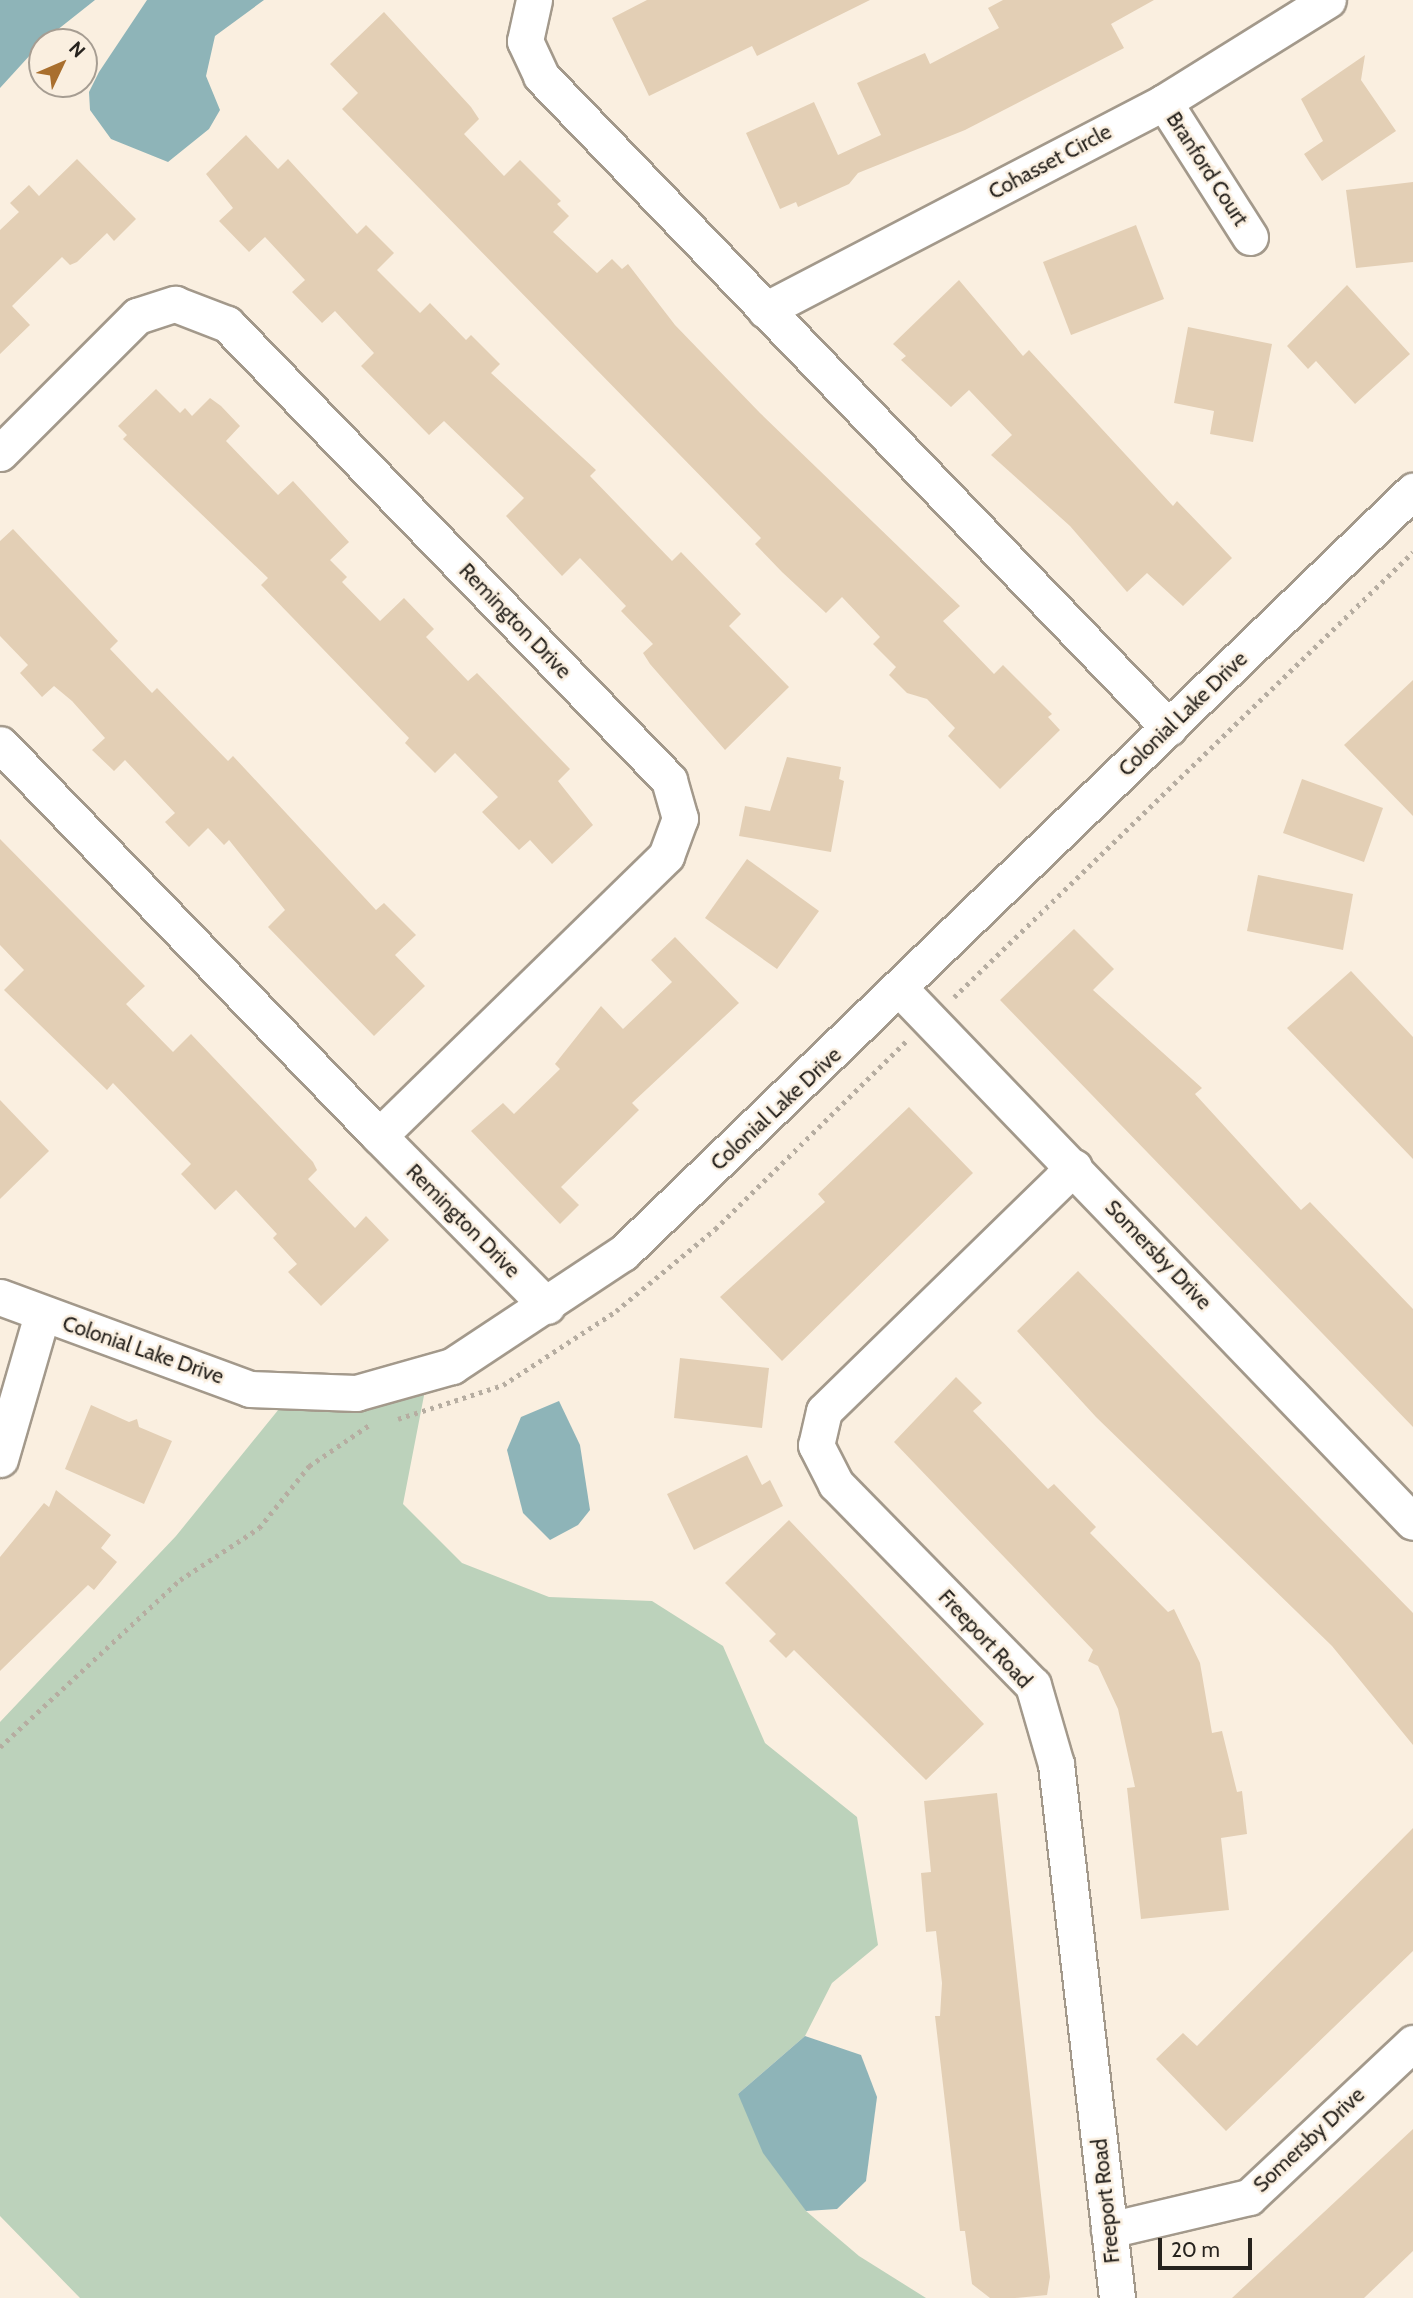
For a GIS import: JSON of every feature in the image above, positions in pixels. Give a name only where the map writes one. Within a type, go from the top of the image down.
[{"type":"street","points":[[534,0],[525,41],[541,76],[1169,728]]},
{"type":"street","name":"Cohasset Circle","points":[[765,310],[1164,102],[1328,0]]},
{"type":"street","name":"Branford Court","points":[[1164,102],[1250,237]]},
{"type":"street","name":"Remington Drive","points":[[0,453],[137,316],[175,304],[226,324],[669,780],[680,818],[666,856],[379,1136]]},
{"type":"street","name":"Colonial Lake Drive","points":[[0,1297],[250,1389],[311,1395],[356,1393],[452,1366],[547,1306],[623,1253],[901,990],[1413,491]]},
{"type":"street","name":"Remington Drive","points":[[0,744],[547,1306]]},
{"type":"street","name":"Somersby Drive","points":[[901,990],[1413,1522]]},
{"type":"street","name":"Freeport Road","points":[[1074,1167],[824,1411],[816,1445],[836,1484],[1033,1685],[1056,1765],[1117,2298]]},
{"type":"street","points":[[0,1459],[42,1314]]},
{"type":"street","name":"Somersby Drive","points":[[1109,2230],[1248,2197],[1413,2043]]},
{"type":"path","points":[[0,1747],[180,1580],[259,1528],[309,1466],[369,1425]]},
{"type":"green space","points":[[427,1380],[403,1504],[462,1563],[549,1597],[652,1601],[723,1646],[765,1743],[857,1817],[878,1945],[832,1983],[805,2036],[738,2094],[806,2211],[859,2256],[926,2298],[80,2298],[0,2216],[0,1722],[176,1536],[283,1404]]},
{"type":"water","points":[[0,0],[95,0],[60,28],[28,28],[28,57],[0,88]]},
{"type":"water","points":[[147,0],[264,0],[215,36],[206,76],[220,110],[209,129],[168,162],[111,139],[90,110],[89,98],[98,98],[99,72]]},
{"type":"water","points":[[559,1401],[580,1445],[590,1510],[578,1525],[550,1540],[523,1513],[507,1450],[521,1417]]},
{"type":"water","points":[[805,2036],[861,2055],[877,2097],[866,2181],[837,2209],[806,2211],[763,2153],[738,2094]]},
{"type":"building","points":[[647,0],[870,0],[757,56],[752,46],[649,96],[612,18]]},
{"type":"building","points":[[1003,0],[1154,0],[1111,24],[1124,48],[965,130],[858,173],[849,184],[798,207],[796,202],[780,209],[746,133],[814,102],[838,155],[881,135],[857,83],[925,53],[930,64],[999,28],[988,8]]},
{"type":"building","points":[[384,12],[479,119],[464,134],[504,176],[520,160],[561,201],[557,204],[569,216],[553,232],[597,273],[612,259],[622,269],[628,264],[675,325],[760,413],[960,606],[943,621],[994,674],[1003,665],[1052,714],[1048,717],[1060,730],[1000,789],[948,736],[955,728],[927,699],[907,693],[889,675],[896,667],[873,644],[880,637],[842,597],[826,613],[782,572],[755,544],[761,538],[342,109],[358,93],[330,64]]},
{"type":"building","points":[[1365,55],[1361,80],[1396,131],[1322,181],[1304,154],[1323,141],[1301,99]]},
{"type":"building","points":[[246,135],[278,169],[288,159],[357,234],[366,225],[394,253],[377,270],[420,313],[430,303],[466,340],[471,335],[500,364],[491,373],[596,470],[590,476],[672,561],[681,552],[741,614],[729,626],[789,687],[725,750],[650,664],[643,653],[653,644],[621,611],[626,606],[580,558],[562,576],[506,516],[524,498],[444,421],[429,435],[361,366],[374,353],[335,311],[322,323],[292,292],[305,280],[265,237],[249,252],[219,221],[233,208],[206,174]]},
{"type":"building","points":[[77,159],[136,219],[114,241],[107,233],[77,262],[70,265],[62,257],[12,306],[30,325],[0,354],[0,230],[19,212],[10,203],[29,185],[39,196]]},
{"type":"building","points":[[1413,182],[1413,262],[1356,268],[1346,190]]},
{"type":"building","points":[[1136,225],[1164,299],[1071,335],[1043,262]]},
{"type":"building","points":[[959,280],[1023,356],[1029,350],[1173,506],[1177,501],[1232,558],[1183,606],[1147,573],[1127,592],[1070,526],[991,455],[1012,435],[969,390],[951,407],[901,360],[906,356],[893,344]]},
{"type":"building","points":[[1347,285],[1410,354],[1355,404],[1316,361],[1308,369],[1287,346]]},
{"type":"building","points":[[1188,327],[1272,344],[1253,442],[1210,434],[1214,411],[1174,403]]},
{"type":"building","points":[[156,389],[180,413],[185,408],[192,416],[210,398],[221,406],[240,426],[226,441],[278,495],[293,481],[349,542],[330,560],[347,577],[342,582],[380,621],[404,598],[434,629],[426,637],[468,681],[477,673],[570,769],[558,781],[593,825],[552,864],[530,840],[519,850],[482,812],[498,797],[455,753],[435,773],[405,743],[409,738],[261,585],[268,578],[123,439],[127,435],[118,426]]},
{"type":"building","points":[[13,529],[118,641],[110,649],[152,693],[157,688],[228,761],[233,756],[376,910],[384,903],[416,935],[395,955],[425,986],[374,1036],[268,927],[285,910],[229,840],[224,845],[208,828],[189,847],[165,822],[175,813],[125,760],[114,771],[92,750],[105,738],[72,701],[54,686],[42,697],[20,673],[28,665],[0,636],[0,541]]},
{"type":"building","points":[[1413,680],[1413,816],[1344,745]]},
{"type":"building","points":[[787,757],[841,767],[839,779],[844,781],[831,852],[739,836],[745,806],[770,811]]},
{"type":"building","points":[[1302,779],[1383,808],[1364,862],[1283,833]]},
{"type":"building","points":[[0,839],[145,986],[126,1004],[173,1052],[191,1034],[313,1162],[317,1170],[308,1179],[355,1228],[366,1216],[389,1240],[321,1306],[288,1272],[297,1264],[273,1238],[277,1234],[236,1190],[215,1210],[181,1174],[191,1164],[113,1083],[107,1090],[4,990],[24,970],[0,945]]},
{"type":"building","points":[[747,859],[819,911],[777,969],[705,918]]},
{"type":"building","points":[[1258,875],[1353,894],[1343,950],[1247,931]]},
{"type":"building","points":[[1074,929],[1114,969],[1093,990],[1202,1088],[1195,1094],[1301,1210],[1310,1202],[1413,1309],[1413,1427],[1000,1000]]},
{"type":"building","points":[[675,937],[739,1003],[632,1103],[639,1110],[561,1187],[579,1205],[560,1224],[471,1131],[503,1103],[514,1114],[560,1069],[555,1064],[601,1006],[623,1029],[672,982],[651,960]]},
{"type":"building","points":[[1351,971],[1413,1037],[1413,1159],[1287,1028]]},
{"type":"building","points":[[0,1100],[49,1151],[0,1199]]},
{"type":"building","points":[[909,1107],[973,1173],[782,1361],[720,1297],[825,1202],[818,1194]]},
{"type":"building","points":[[1078,1271],[1413,1613],[1413,1745],[1332,1646],[1096,1417],[1017,1331]]},
{"type":"building","points":[[680,1358],[769,1368],[762,1428],[674,1418]]},
{"type":"building","points":[[956,1377],[982,1403],[973,1411],[1048,1489],[1054,1484],[1096,1527],[1090,1533],[1168,1612],[1174,1609],[1200,1663],[1212,1733],[1222,1731],[1237,1792],[1242,1791],[1247,1834],[1221,1838],[1229,1910],[1141,1919],[1127,1788],[1135,1787],[1118,1709],[1098,1666],[1088,1661],[1093,1650],[894,1442]]},
{"type":"building","points":[[91,1405],[129,1422],[137,1419],[139,1427],[172,1441],[144,1504],[65,1469]]},
{"type":"building","points":[[747,1455],[762,1485],[770,1480],[783,1506],[694,1550],[667,1494]]},
{"type":"building","points":[[56,1490],[111,1535],[101,1548],[117,1562],[94,1590],[88,1585],[0,1671],[0,1557],[44,1503],[49,1507]]},
{"type":"building","points":[[789,1520],[984,1724],[926,1780],[794,1650],[786,1658],[769,1641],[776,1634],[725,1583]]},
{"type":"building","points":[[997,1793],[1050,2277],[1047,2295],[1015,2298],[990,2298],[972,2284],[965,2231],[960,2231],[935,2016],[940,2016],[942,1983],[936,1931],[926,1932],[921,1873],[931,1872],[924,1801]]},
{"type":"building","points":[[1413,1828],[1413,1951],[1226,2131],[1156,2059],[1183,2033],[1197,2046]]},
{"type":"building","points":[[1413,2129],[1413,2251],[1364,2298],[1232,2298]]}]
